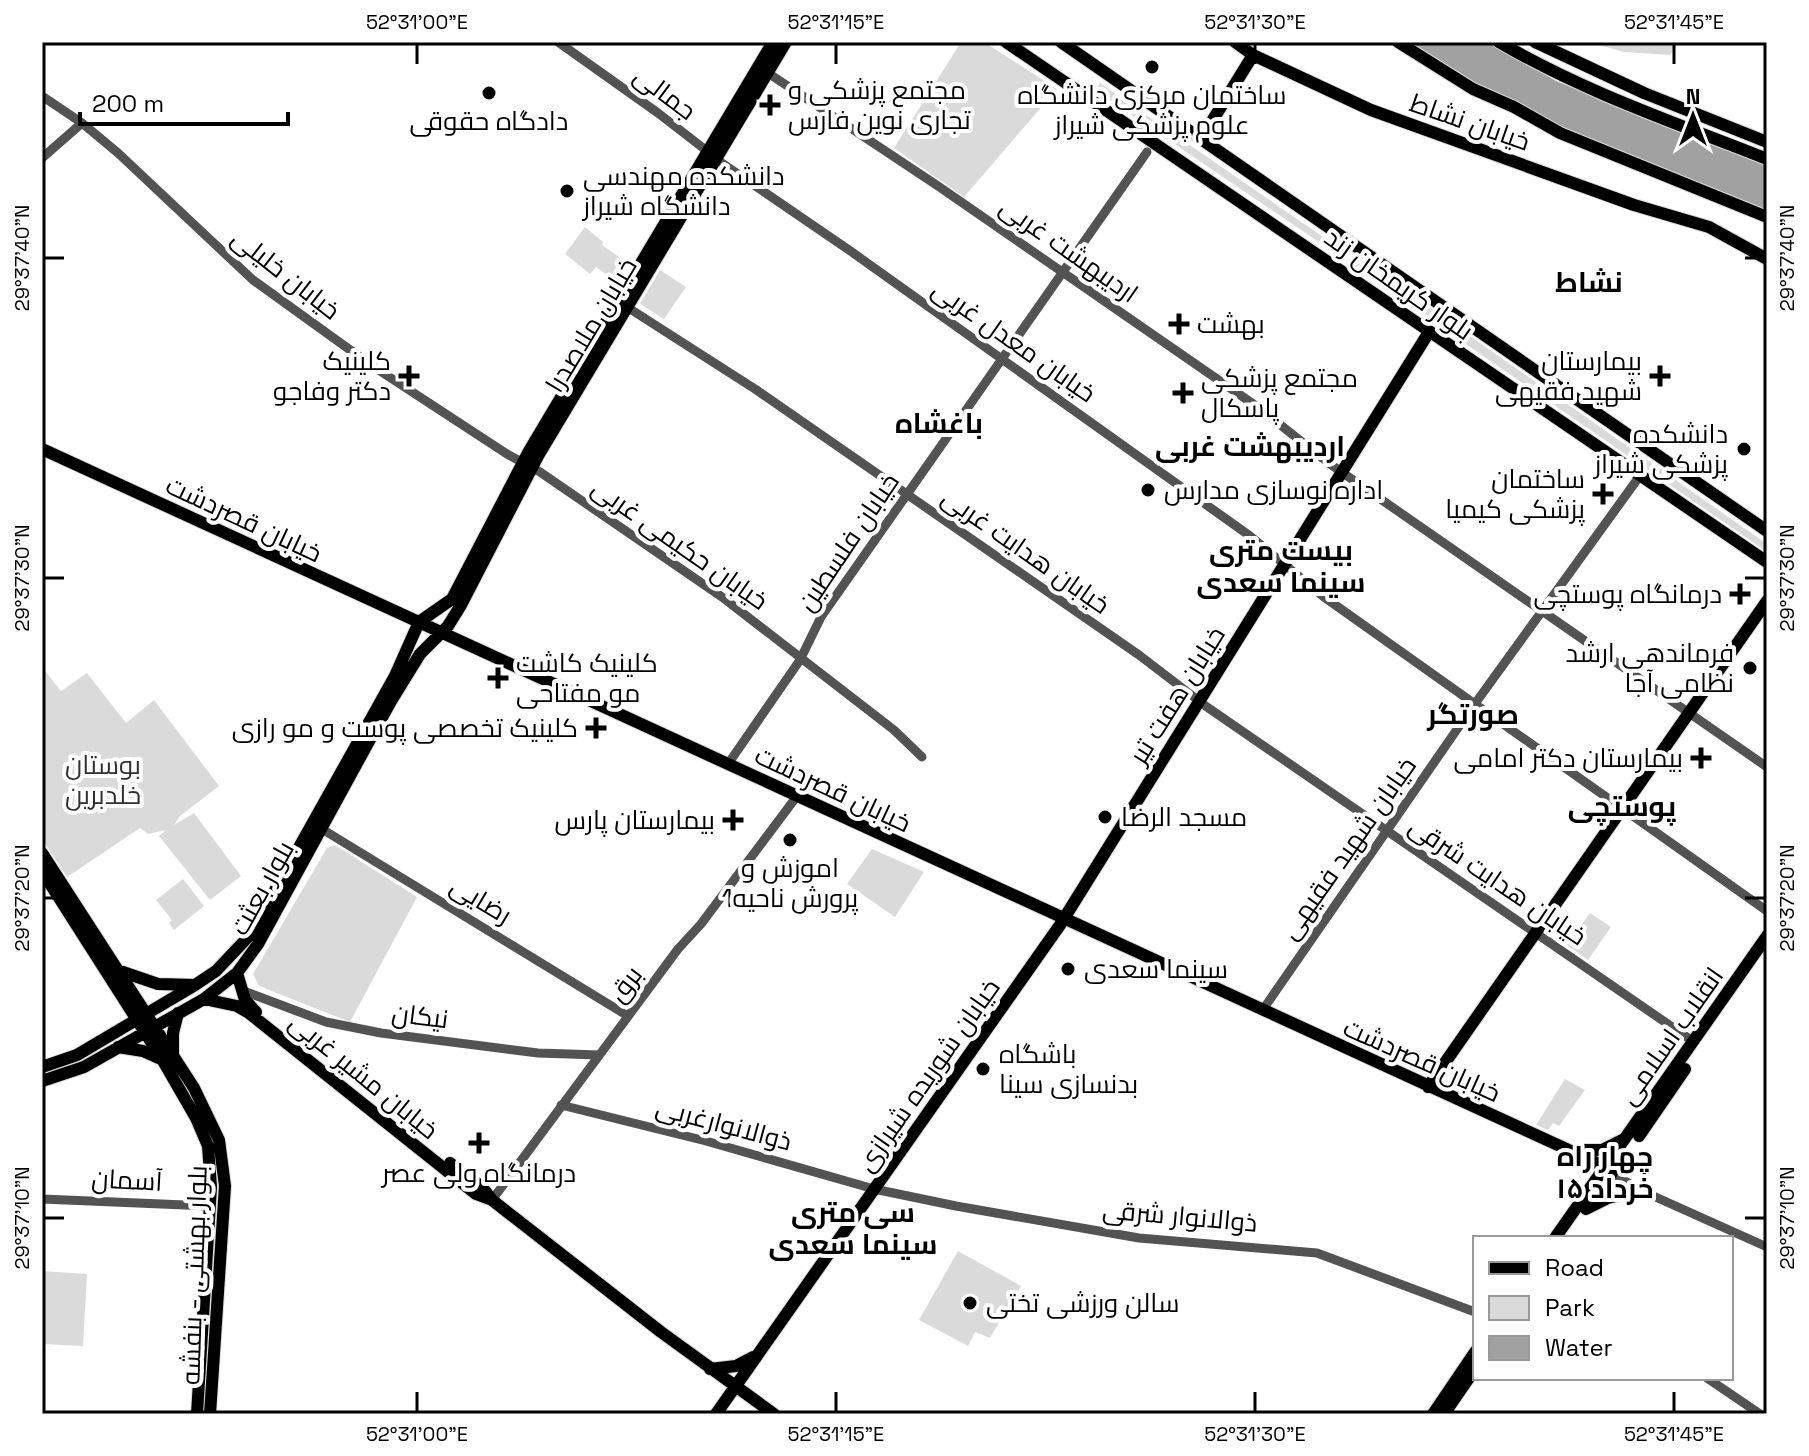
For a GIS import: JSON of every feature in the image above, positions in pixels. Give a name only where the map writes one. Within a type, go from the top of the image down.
[{"type":"main road","name":"خیابان ملاصدرا","points":[[440,633],[448,626],[469,592],[527,465],[627,307],[773,42]]},
{"type":"main road","name":"خیابان ملاصدرا","points":[[711,155],[786,42]]},
{"type":"main road","name":"بلوار کریمخان زند","points":[[1006,42],[1766,561]]},
{"type":"main road","name":"بلوار کریمخان زند","points":[[1061,42],[1767,531]]},
{"type":"main road","name":"خیابان نشاط","points":[[1235,42],[1253,55],[1415,128],[1489,151],[1634,205],[1709,227],[1767,259]]},
{"type":"main road","points":[[1398,42],[1473,89],[1514,107],[1560,133],[1767,217]]},
{"type":"main road","points":[[1499,42],[1546,70],[1593,91],[1767,159]]},
{"type":"main road","points":[[1535,42],[1644,93],[1767,142]]},
{"type":"main road","points":[[1201,139],[1253,55]]},
{"type":"main road","name":"خیابان ملاصدرا","points":[[419,622],[452,599],[527,465],[664,238]]},
{"type":"main road","name":"خیابان هفت تیر","points":[[1065,918],[1429,332]]},
{"type":"main road","name":"خیابان قصردشت","points":[[42,449],[1597,1163],[1608,1171]]},
{"type":"main road","points":[[1428,1087],[1767,601]]},
{"type":"main road","name":"بلوار بعثت","points":[[46,1073],[77,1055],[156,1027],[204,999],[237,973],[258,944],[395,676],[419,622]]},
{"type":"main road","name":"بلوار بعثت","points":[[117,1040],[141,1018],[216,971],[250,935],[420,654],[440,633]]},
{"type":"main road","points":[[42,853],[100,953],[120,995],[141,1018],[156,1027],[168,1056]]},
{"type":"main road","points":[[42,871],[100,953],[117,970],[141,1018]]},
{"type":"main road","name":"خیابان شوریده شیرازی","points":[[716,1414],[1065,918]]},
{"type":"main road","name":"انقلاب اسلامی","points":[[1565,1236],[1586,1209],[1629,1134],[1767,936]]},
{"type":"main road","name":"انقلاب اسلامی","points":[[1557,1236],[1608,1171],[1767,951]]},
{"type":"main road","points":[[117,970],[158,984],[195,985]]},
{"type":"main road","points":[[204,999],[241,998],[237,973]]},
{"type":"main road","points":[[120,995],[121,1017],[117,1040],[143,1051],[168,1056]]},
{"type":"main road","name":"خیابان مشیر غربی","points":[[241,998],[482,1187],[492,1200],[710,1369],[774,1414]]},
{"type":"main road","points":[[168,1056],[178,1013]]},
{"type":"main road","name":"بلوار بهشتی - بنفشه","points":[[141,1018],[144,1033],[168,1056],[208,1113],[223,1160],[225,1186],[207,1361],[197,1414]]},
{"type":"main road","name":"بلوار بهشتی - بنفشه","points":[[168,1056],[208,1146],[211,1187],[207,1361],[210,1414]]},
{"type":"main road","points":[[1559,1146],[1584,1152],[1602,1150],[1629,1134]]},
{"type":"main road","points":[[1586,1209],[1608,1198],[1640,1190]]},
{"type":"main road","points":[[1433,1414],[1473,1355]]},
{"type":"main road","points":[[710,1369],[736,1366],[755,1356]]},
{"type":"main road","points":[[1444,1414],[1473,1372]]},
{"type":"street","name":"جمالی","points":[[558,42],[711,155]]},
{"type":"street","name":"اردیبهشت غربی","points":[[768,73],[1259,408],[1341,471],[1767,767]]},
{"type":"street","name":"خیابان خلیلی","points":[[42,96],[118,153],[253,280],[371,365],[527,465]]},
{"type":"street","points":[[42,158],[82,123]]},
{"type":"street","points":[[1132,127],[1144,141],[1147,152],[1166,150]]},
{"type":"street","name":"خیابان فلسطین","points":[[728,764],[800,660],[821,617],[1147,152]]},
{"type":"street","name":"خیابان معدل غربی","points":[[711,155],[1250,536],[1324,597],[1767,911]]},
{"type":"street","name":"خیابان هدایت غربی","points":[[627,307],[755,389],[1139,655],[1198,701]]},
{"type":"street","name":"خیابان حکیمی غربی","points":[[527,465],[722,597],[894,730],[922,757]]},
{"type":"street","name":"خیابان شهید فقیهی","points":[[1262,1011],[1639,477]]},
{"type":"street","name":"خیابان هدایت شرقی","points":[[1198,701],[1694,1042]]},
{"type":"street","name":"برق","points":[[492,1200],[797,796]]},
{"type":"street","name":"رضایی","points":[[316,826],[628,1016]]},
{"type":"street","name":"نیکان","points":[[241,998],[326,1022],[381,1033],[538,1053],[599,1055]]},
{"type":"street","name":"ذوالانوارغربی","points":[[561,1105],[706,1141],[874,1189]]},
{"type":"street","points":[[1608,1171],[1640,1190],[1767,1247]]},
{"type":"street","name":"ذوالانوار شرقی","points":[[874,1189],[1139,1238],[1317,1253],[1473,1311]]},
{"type":"street","name":"آسمان","points":[[42,1199],[209,1206]]},
{"type":"street","points":[[1710,1380],[1760,1414]]},
{"type":"green space","points":[[961,42],[984,42],[1057,89],[964,197],[894,148]]},
{"type":"green space","points":[[1600,42],[1678,42],[1670,55],[1624,52],[1599,45]]},
{"type":"green space","points":[[1100,83],[1339,248],[1339,252],[1335,253],[1095,90]]},
{"type":"green space","points":[[585,227],[603,242],[602,245],[622,259],[610,277],[596,267],[590,274],[565,254]]},
{"type":"green space","points":[[1353,260],[1410,294],[1767,544],[1767,552],[1350,264]]},
{"type":"green space","points":[[660,270],[686,287],[664,319],[640,304]]},
{"type":"green space","name":"بوستان خلدبرین","points":[[42,667],[61,691],[87,673],[126,723],[154,700],[219,786],[180,816],[174,825],[194,813],[241,876],[210,900],[159,836],[166,830],[148,834],[140,828],[67,877],[42,839]]},
{"type":"green space","points":[[335,845],[417,897],[350,1022],[259,986],[253,974],[327,848]]},
{"type":"green space","points":[[872,849],[924,872],[895,917],[847,884]]},
{"type":"green space","points":[[183,879],[204,906],[174,930],[169,923],[172,920],[156,900]]},
{"type":"green space","points":[[1590,913],[1611,927],[1588,960],[1567,945]]},
{"type":"green space","points":[[1565,1079],[1585,1090],[1559,1126],[1553,1123],[1548,1130],[1536,1125]]},
{"type":"green space","name":"سالن ورزشی تختی","points":[[958,1251],[1021,1286],[990,1338],[975,1332],[968,1346],[919,1320]]},
{"type":"green space","points":[[42,1271],[87,1274],[83,1346],[42,1344]]},
{"type":"water","points":[[1406,42],[1490,42],[1556,81],[1767,164],[1767,212],[1664,173],[1654,165],[1552,124],[1479,88]]},
{"type":"place","name":"ساختمان مرکزی دانشگاه علوم پزشکی شیراز","points":[[1152,67]]},
{"type":"place","name":"دادگاه حقوقی","points":[[489,93]]},
{"type":"place","name":"مجتمع پزشکی و تجاری نوین فارس","points":[[770,105]]},
{"type":"place","name":"دانشکده مهندسی دانشگاه شیراز","points":[[567,191]]},
{"type":"place","name":"بهشت","points":[[1179,324]]},
{"type":"place","name":"کلینیک دکتر وفاجو","points":[[409,376]]},
{"type":"place","name":"بیمارستان شهید فقیهی","points":[[1660,376]]},
{"type":"place","name":"مجتمع پزشکی پاسکال","points":[[1183,393]]},
{"type":"place","name":"دانشکده پزشکی شیراز","points":[[1744,449]]},
{"type":"place","name":"اداره نوسازی مدارس","points":[[1148,490]]},
{"type":"place","name":"ساختمان پزشکی کیمیا","points":[[1603,494]]},
{"type":"place","name":"درمانگاه پوستچی","points":[[1740,594]]},
{"type":"place","name":"فرماندهی ارشد نظامی آجا","points":[[1750,668]]},
{"type":"place","name":"کلینیک کاشت مو مفتاحی","points":[[498,678]]},
{"type":"place","name":"کلینیک تخصصی پوست و مو رازی","points":[[596,728]]},
{"type":"place","name":"بیمارستان دکتر امامی","points":[[1701,758]]},
{"type":"place","name":"مسجد الرضا","points":[[1105,817]]},
{"type":"place","name":"بیمارستان پارس","points":[[733,820]]},
{"type":"place","name":"اموزش و پرورش ناحیه1","points":[[790,840]]},
{"type":"place","name":"سینما سعدی","points":[[1068,969]]},
{"type":"place","name":"باشگاه بدنسازی سینا","points":[[983,1069]]},
{"type":"place","name":"درمانگاه ولی عصر","points":[[479,1143]]},
{"type":"place","name":"سالن ورزشی تختی","points":[[970,1303]]},
{"type":"district","name":"نشاط","points":[[1589,282]]},
{"type":"district","name":"باغشاه","points":[[939,423]]},
{"type":"district","name":"اردیبهشت غربی","points":[[1250,446]]},
{"type":"district","name":"بیست متری سینما سعدی","points":[[1281,566]]},
{"type":"district","name":"صورتگر","points":[[1473,714]]},
{"type":"district","name":"پوستچی","points":[[1622,806]]},
{"type":"district","name":"چهار راه ۱۵ خرداد","points":[[1605,1172]]},
{"type":"district","name":"سی متری سینما سعدی","points":[[853,1228]]}]
